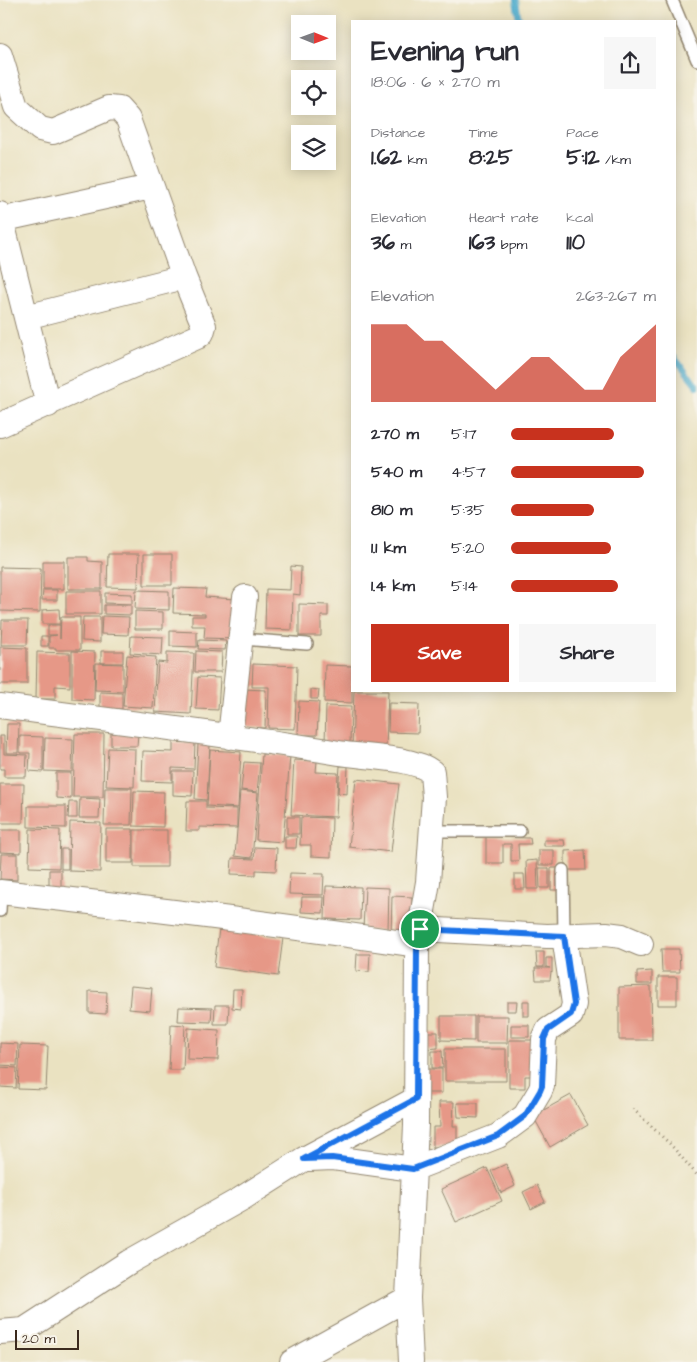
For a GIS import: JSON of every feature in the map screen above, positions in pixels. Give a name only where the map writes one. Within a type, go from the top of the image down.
[{"type":"street","points":[[0,55],[16,107],[40,129],[53,132],[109,108],[119,109],[128,119],[184,277],[204,326],[202,333],[197,337],[0,425]]},
{"type":"street","points":[[48,405],[0,218],[151,186]]},
{"type":"street","points":[[26,317],[184,277]]},
{"type":"street","points":[[230,736],[245,597]]},
{"type":"street","points":[[0,706],[399,760],[426,768],[432,772],[434,797],[428,882],[419,937],[416,1099],[408,1298],[411,1362]]},
{"type":"street","points":[[0,898],[128,905],[419,937],[614,935],[622,936],[641,944]]},
{"type":"street","points":[[304,1159],[332,1158],[413,1169],[498,1136],[525,1116],[542,1086],[544,1039],[548,1030],[571,1014],[574,1004],[564,936]]},
{"type":"street","points":[[2,1334],[24,1330],[129,1262],[241,1199],[304,1159],[416,1099]]},
{"type":"street","points":[[292,1362],[408,1298]]},
{"type":"lane","points":[[672,0],[697,60]]},
{"type":"lane","points":[[240,639],[307,644]]},
{"type":"lane","points":[[431,831],[520,832]]},
{"type":"lane","points":[[563,870],[564,936]]},
{"type":"path","points":[[633,1109],[670,1144],[697,1175]]},
{"type":"building","points":[[108,554],[139,554],[138,588],[107,587]]},
{"type":"building","points":[[144,554],[172,554],[172,585],[144,585]]},
{"type":"building","points":[[68,557],[88,557],[88,561],[102,562],[102,589],[68,589]]},
{"type":"building","points":[[43,561],[64,561],[64,589],[43,589]]},
{"type":"building","points":[[291,566],[301,567],[300,595],[293,594],[292,630],[265,629],[266,589],[290,590]]},
{"type":"building","points":[[0,567],[41,568],[40,612],[0,611]]},
{"type":"building","points":[[174,588],[206,589],[205,597],[236,599],[235,639],[204,638],[205,626],[192,626],[192,616],[205,616],[205,614],[173,613]]},
{"type":"building","points":[[43,590],[57,590],[57,600],[42,600]]},
{"type":"building","points":[[136,590],[169,591],[169,610],[135,609]]},
{"type":"building","points":[[66,591],[101,591],[101,614],[66,614]]},
{"type":"building","points":[[105,593],[132,594],[132,604],[105,603]]},
{"type":"building","points":[[299,604],[328,605],[328,616],[321,616],[321,636],[299,636]]},
{"type":"building","points":[[104,605],[131,605],[131,615],[104,614]]},
{"type":"building","points":[[59,609],[60,624],[42,624],[42,610]]},
{"type":"building","points":[[135,611],[163,612],[163,629],[135,629]]},
{"type":"building","points":[[102,616],[129,617],[128,635],[101,634]]},
{"type":"building","points":[[61,617],[80,617],[80,650],[56,650],[56,648],[49,648],[49,636],[57,635],[48,635],[48,625],[60,625],[60,639]]},
{"type":"building","points":[[83,617],[100,617],[100,642],[82,641]]},
{"type":"building","points":[[2,620],[28,620],[27,645],[1,645]]},
{"type":"building","points":[[170,631],[197,632],[197,647],[170,646]]},
{"type":"building","points":[[41,636],[48,636],[48,646],[41,646]]},
{"type":"building","points":[[131,636],[163,637],[162,655],[130,653]]},
{"type":"building","points":[[199,640],[226,641],[225,650],[198,649]]},
{"type":"building","points":[[0,647],[27,648],[27,684],[0,684]]},
{"type":"building","points":[[72,651],[95,652],[94,700],[72,699]]},
{"type":"building","points":[[101,651],[123,651],[123,663],[101,663]]},
{"type":"building","points":[[196,651],[222,652],[221,672],[195,672]]},
{"type":"building","points":[[37,652],[70,653],[70,687],[55,686],[55,699],[36,699]]},
{"type":"building","points":[[167,652],[194,653],[191,714],[155,712],[158,662],[167,663]]},
{"type":"building","points":[[127,655],[156,657],[153,708],[123,706]]},
{"type":"building","points":[[96,663],[123,664],[123,691],[95,690]]},
{"type":"building","points":[[253,664],[297,666],[295,729],[268,728],[269,687],[252,687]]},
{"type":"building","points":[[325,665],[351,666],[352,703],[324,702]]},
{"type":"building","points":[[198,677],[220,678],[218,710],[196,709]]},
{"type":"building","points":[[243,689],[266,690],[265,728],[242,727]]},
{"type":"building","points":[[311,689],[319,690],[318,699],[311,699]]},
{"type":"building","points":[[100,692],[122,693],[122,709],[100,708]]},
{"type":"building","points":[[354,692],[388,692],[386,750],[352,749]]},
{"type":"building","points":[[299,701],[319,702],[317,735],[298,735]]},
{"type":"building","points":[[389,703],[419,704],[418,733],[388,732]]},
{"type":"building","points":[[326,706],[351,707],[350,744],[325,743]]},
{"type":"building","points":[[7,724],[19,724],[18,753],[6,753]]},
{"type":"building","points":[[111,733],[138,734],[137,746],[111,746]]},
{"type":"building","points":[[75,734],[104,734],[103,797],[73,797]]},
{"type":"building","points":[[0,736],[4,736],[4,754],[27,755],[26,777],[4,777],[4,769],[0,769]]},
{"type":"building","points":[[20,736],[43,737],[43,772],[29,771],[30,753],[20,753]]},
{"type":"building","points":[[45,738],[73,739],[72,772],[44,771]]},
{"type":"building","points":[[173,742],[195,743],[194,769],[172,768],[172,782],[142,781],[143,751],[173,752]]},
{"type":"building","points":[[198,744],[210,745],[207,800],[195,799]]},
{"type":"building","points":[[108,748],[135,749],[134,787],[106,786]]},
{"type":"building","points":[[210,750],[241,752],[238,808],[207,806]]},
{"type":"building","points":[[262,754],[290,756],[283,842],[256,840]]},
{"type":"building","points":[[294,760],[317,761],[316,772],[338,773],[336,817],[291,815]]},
{"type":"building","points":[[244,762],[260,763],[257,792],[241,790]]},
{"type":"building","points":[[340,766],[348,766],[347,794],[338,793]]},
{"type":"building","points":[[173,771],[193,771],[192,796],[173,795]]},
{"type":"building","points":[[56,773],[71,773],[71,799],[56,798]]},
{"type":"building","points":[[356,779],[399,784],[391,852],[349,847]]},
{"type":"building","points":[[0,784],[24,784],[23,823],[0,823]]},
{"type":"building","points":[[105,788],[132,788],[131,825],[104,825]]},
{"type":"building","points":[[134,791],[164,792],[163,827],[133,826]]},
{"type":"building","points":[[240,791],[258,793],[252,858],[235,856]]},
{"type":"building","points":[[80,798],[100,799],[99,818],[79,818]]},
{"type":"building","points":[[187,801],[206,801],[206,808],[237,809],[237,828],[199,827],[199,831],[186,831]]},
{"type":"building","points":[[69,802],[77,802],[77,818],[68,818]]},
{"type":"building","points":[[28,806],[66,806],[66,828],[28,827]]},
{"type":"building","points":[[287,817],[299,817],[299,834],[287,834]]},
{"type":"building","points":[[301,817],[332,818],[331,857],[311,856],[311,845],[300,845]]},
{"type":"building","points":[[70,822],[101,823],[100,872],[69,871]]},
{"type":"building","points":[[30,829],[60,830],[59,868],[29,867]]},
{"type":"building","points":[[106,829],[133,829],[133,863],[106,863]]},
{"type":"building","points":[[0,830],[21,830],[21,853],[0,852]]},
{"type":"building","points":[[134,830],[167,830],[167,867],[134,867]]},
{"type":"building","points":[[285,836],[297,836],[296,848],[285,848]]},
{"type":"building","points":[[486,837],[530,838],[531,844],[518,844],[519,861],[511,861],[511,844],[503,844],[503,863],[486,863]]},
{"type":"building","points":[[544,840],[564,840],[565,846],[544,846]]},
{"type":"building","points":[[255,847],[277,848],[276,871],[256,870],[256,875],[231,874],[232,858],[254,859]]},
{"type":"building","points":[[61,849],[68,849],[68,869],[61,869]]},
{"type":"building","points":[[539,850],[554,850],[554,865],[539,865]]},
{"type":"building","points":[[585,850],[586,870],[565,870],[565,851]]},
{"type":"building","points":[[1,854],[17,854],[17,880],[0,879]]},
{"type":"building","points":[[537,860],[538,889],[527,889],[526,861]]},
{"type":"building","points":[[539,868],[549,868],[549,888],[540,888]]},
{"type":"building","points":[[551,868],[561,868],[561,890],[551,890]]},
{"type":"building","points":[[49,870],[61,870],[61,890],[49,891]]},
{"type":"building","points":[[290,873],[324,874],[323,895],[289,894]]},
{"type":"building","points":[[515,874],[524,874],[525,889],[515,889]]},
{"type":"building","points":[[326,886],[361,887],[360,920],[325,919]]},
{"type":"building","points":[[365,887],[389,888],[388,931],[363,930]]},
{"type":"building","points":[[392,896],[412,897],[411,935],[391,935]]},
{"type":"building","points":[[302,897],[324,897],[323,913],[301,912]]},
{"type":"building","points":[[219,929],[283,938],[278,976],[214,967]]},
{"type":"building","points":[[661,949],[679,949],[680,972],[662,972]]},
{"type":"building","points":[[536,952],[544,952],[544,967],[537,967]]},
{"type":"building","points":[[357,954],[370,954],[369,972],[356,971]]},
{"type":"building","points":[[546,958],[552,958],[550,980],[536,980],[535,968],[550,968],[546,967]]},
{"type":"building","points":[[652,971],[652,984],[637,984],[637,972]]},
{"type":"building","points":[[658,977],[677,977],[677,1005],[658,1005]]},
{"type":"building","points":[[131,986],[152,988],[150,1011],[129,1009]]},
{"type":"building","points":[[651,986],[652,1040],[619,1040],[619,987]]},
{"type":"building","points":[[233,989],[242,989],[241,1009],[232,1008]]},
{"type":"building","points":[[89,991],[107,992],[106,1014],[89,1013]]},
{"type":"building","points":[[523,1001],[529,1001],[529,1016],[523,1016]]},
{"type":"building","points":[[507,1002],[517,1002],[516,1011],[507,1011]]},
{"type":"building","points":[[215,1005],[229,1005],[228,1024],[214,1024]]},
{"type":"building","points":[[179,1007],[212,1008],[211,1022],[178,1021]]},
{"type":"building","points":[[441,1016],[474,1016],[474,1041],[441,1040]]},
{"type":"building","points":[[476,1016],[508,1016],[507,1043],[476,1043]]},
{"type":"building","points":[[171,1024],[185,1025],[183,1070],[169,1070]]},
{"type":"building","points":[[511,1025],[529,1025],[529,1037],[511,1037]]},
{"type":"building","points":[[188,1028],[219,1030],[218,1060],[187,1059]]},
{"type":"building","points":[[426,1032],[438,1032],[438,1048],[426,1049]]},
{"type":"building","points":[[509,1040],[542,1040],[541,1076],[525,1076],[525,1088],[509,1088]]},
{"type":"building","points":[[0,1043],[18,1044],[17,1066],[0,1065]]},
{"type":"building","points":[[20,1045],[48,1046],[46,1090],[18,1089]]},
{"type":"building","points":[[445,1049],[506,1049],[506,1081],[445,1081]]},
{"type":"building","points":[[432,1051],[442,1051],[443,1068],[432,1068]]},
{"type":"building","points":[[0,1067],[17,1068],[16,1088],[0,1087]]},
{"type":"building","points":[[426,1069],[442,1069],[442,1093],[426,1093]]},
{"type":"building","points":[[571,1095],[588,1125],[550,1147],[533,1116]]},
{"type":"building","points":[[439,1102],[454,1102],[453,1126],[457,1126],[457,1147],[433,1147],[433,1127],[440,1127]]},
{"type":"building","points":[[457,1103],[478,1103],[478,1118],[458,1117]]},
{"type":"building","points":[[506,1164],[515,1186],[501,1193],[491,1171]]},
{"type":"building","points":[[487,1168],[502,1201],[456,1222],[441,1189]]},
{"type":"building","points":[[537,1185],[545,1202],[531,1209],[523,1192]]},
{"type":"waterway","points":[[516,0],[519,20]]},
{"type":"waterway","points":[[676,359],[697,386]]},
{"type":"route","points":[[420,929],[564,936],[574,1004],[571,1014],[548,1030],[544,1039],[542,1086],[525,1116],[498,1136],[413,1169],[332,1158],[304,1159],[416,1099],[417,945],[420,929]]}]
